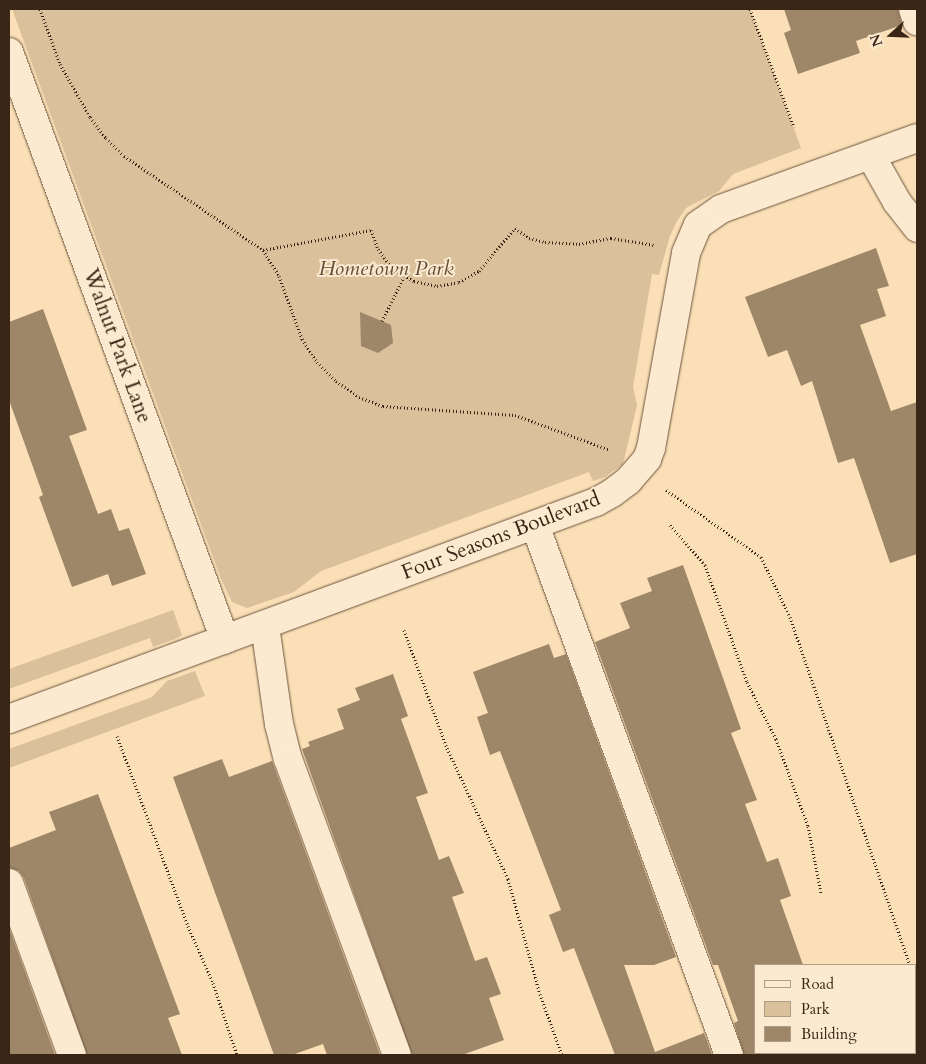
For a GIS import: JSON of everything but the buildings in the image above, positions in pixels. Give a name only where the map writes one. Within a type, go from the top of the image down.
[{"type":"street","points":[[913,9],[917,21]]},
{"type":"street","name":"Walnut Park Lane","points":[[9,52],[226,640]]},
{"type":"street","name":"Four Seasons Boulevard","points":[[9,719],[265,626],[596,502],[628,482],[647,459],[686,254],[698,225],[721,209],[917,138]]},
{"type":"street","points":[[871,156],[897,202],[917,228]]},
{"type":"street","points":[[535,525],[729,1055]]},
{"type":"street","points":[[265,626],[288,759],[396,1055]]},
{"type":"street","points":[[9,883],[72,1055]]},
{"type":"path","points":[[40,9],[68,78],[106,138],[124,156],[263,250],[279,276],[302,339],[317,362],[336,381],[360,397],[382,406],[408,410],[515,415],[600,448],[647,459],[657,485],[762,557],[790,618],[910,964]]},
{"type":"path","points":[[750,9],[794,127]]},
{"type":"path","points":[[263,250],[371,230],[384,258],[404,277],[437,286],[459,282],[487,264],[515,228],[530,238],[545,242],[579,244],[620,238],[686,254]]},
{"type":"path","points":[[382,321],[404,277]]},
{"type":"path","points":[[670,525],[705,565],[747,682],[776,739],[808,826],[821,893]]},
{"type":"path","points":[[404,630],[447,748],[508,879],[540,994],[562,1055]]},
{"type":"path","points":[[117,736],[188,926],[213,983],[237,1055]]},
{"type":"green space","name":"Hometown Park","points":[[12,9],[750,9],[801,148],[733,174],[719,191],[686,208],[677,221],[670,236],[659,275],[652,274],[633,387],[637,405],[623,464],[605,477],[593,481],[589,472],[321,571],[294,592],[247,608],[232,602],[221,579]]},
{"type":"green space","points":[[173,610],[182,635],[175,639],[153,647],[150,638],[9,689],[9,669]]},
{"type":"green space","points":[[195,671],[205,696],[9,768],[9,749],[152,697],[167,681]]}]
